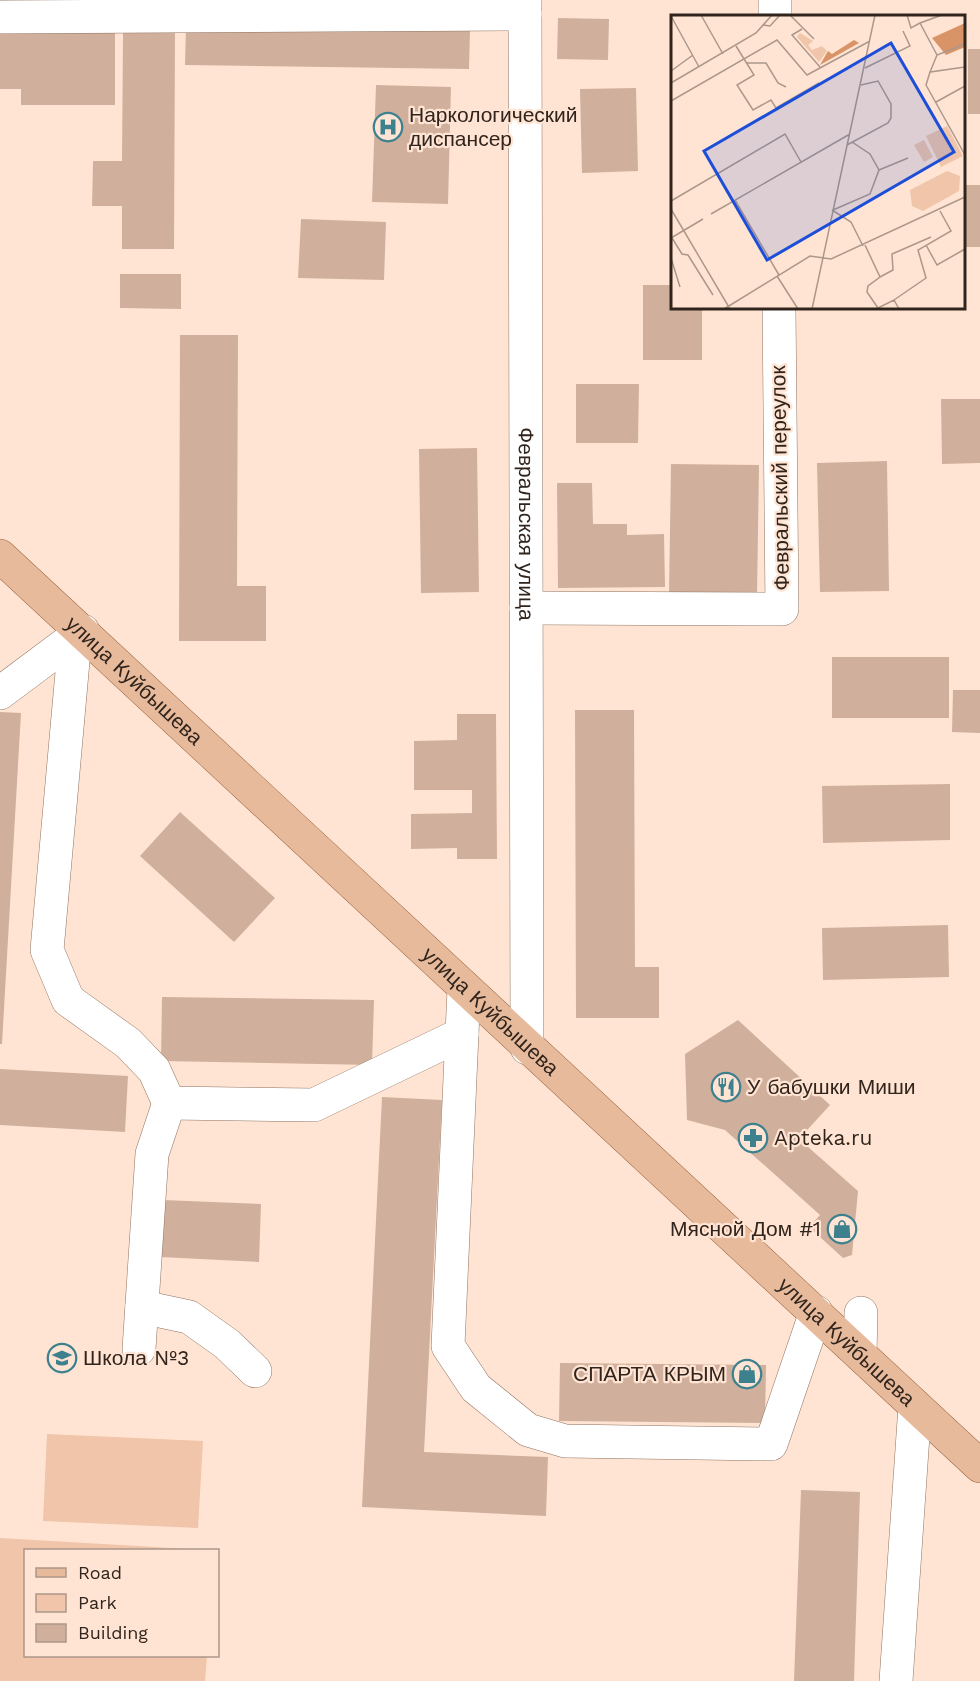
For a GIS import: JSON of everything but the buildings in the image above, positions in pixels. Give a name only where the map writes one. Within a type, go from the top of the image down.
[{"type":"main road","name":"улица Куйбышева","points":[[0,556],[79,635],[816,1311],[980,1466]]},
{"type":"street","points":[[0,18],[525,7]]},
{"type":"street","name":"Февральская улица","points":[[525,7],[527,1047]]},
{"type":"street","name":"Февральский переулок","points":[[526,608],[782,609],[778,309]]},
{"type":"street","points":[[0,693],[79,635]]},
{"type":"street","points":[[79,635],[47,950],[68,1000],[128,1043],[154,1070],[169,1103],[152,1154],[139,1349]]},
{"type":"street","points":[[464,989],[448,1346],[476,1388],[528,1430],[565,1441],[771,1444],[816,1311]]},
{"type":"street","points":[[169,1103],[314,1105],[462,1034]]},
{"type":"street","points":[[141,1307],[189,1317],[227,1344],[255,1371]]},
{"type":"street","points":[[860,1354],[861,1313]]},
{"type":"street","points":[[896,1681],[915,1406]]},
{"type":"green space","points":[[47,1434],[203,1441],[198,1528],[43,1521]]},
{"type":"green space","points":[[0,1538],[189,1549],[24,1549],[24,1657],[207,1657],[205,1681],[0,1681]]},
{"type":"place","name":"Наркологический диспансер","points":[[388,127]]},
{"type":"place","name":"У бабушки Миши","points":[[726,1087]]},
{"type":"place","name":"Apteka.ru","points":[[753,1138]]},
{"type":"place","name":"Мясной Дом #1","points":[[842,1229]]},
{"type":"place","name":"Школа №3","points":[[62,1358]]},
{"type":"place","name":"СПАРТА КРЫМ","points":[[747,1374]]}]
